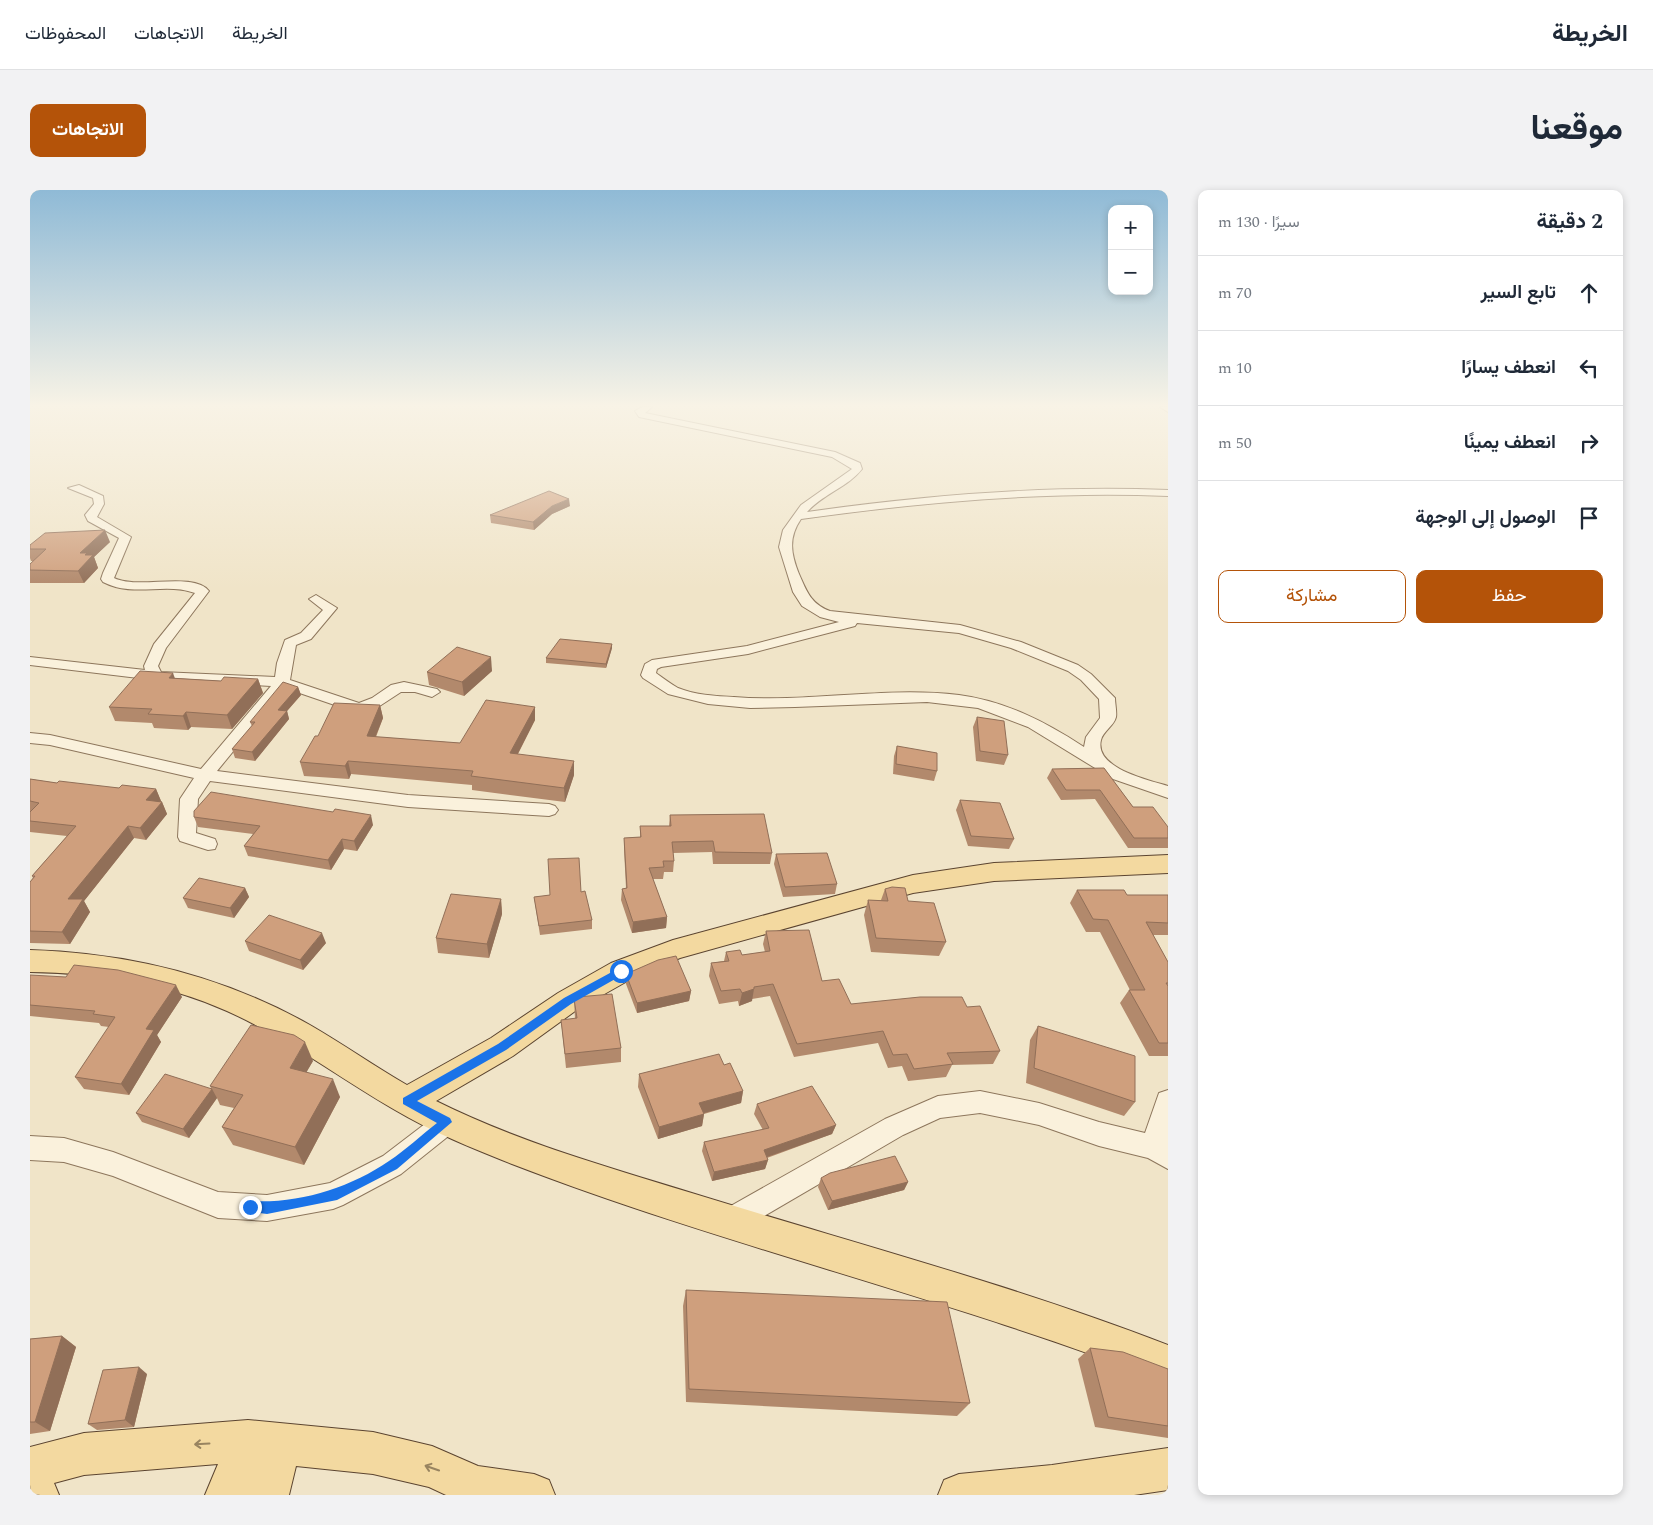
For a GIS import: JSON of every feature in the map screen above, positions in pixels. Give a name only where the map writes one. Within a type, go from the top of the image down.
[{"type":"main road","points":[[407,1101],[502,1047],[568,1001],[621,971],[673,950],[914,884],[994,872],[1168,864]]},
{"type":"main road","points":[[30,961],[65,961],[138,969],[212,992],[296,1032],[407,1101],[447,1122],[578,1174],[996,1302],[1168,1364]]},
{"type":"main road","points":[[226,1495],[265,1443]]},
{"type":"main road","points":[[265,1443],[268,1495]]},
{"type":"main road","points":[[30,1468],[84,1454],[154,1447],[265,1443],[373,1454],[432,1467],[473,1491],[534,1495]]},
{"type":"main road","points":[[959,1495],[1052,1486],[1168,1470]]},
{"type":"main road","points":[[30,1485],[38,1495]]},
{"type":"street","points":[[857,468],[853,475],[820,495],[788,530],[785,549],[800,595],[817,613],[834,617],[960,629],[1016,645],[1074,668],[1100,688],[1107,698],[1108,718],[1093,739],[1091,747],[1099,765]]},
{"type":"street","points":[[73,488],[79,488],[98,496],[99,504],[91,515],[92,518],[125,537],[124,544],[112,564],[107,579],[114,584],[187,586],[203,591],[159,647],[151,666],[156,676]]},
{"type":"street","points":[[799,516],[858,508],[1021,494],[1107,490],[1168,493]]},
{"type":"street","points":[[208,844],[188,837],[189,799],[205,775],[282,682],[284,663],[290,643],[306,636],[329,611],[328,604],[316,599]]},
{"type":"street","points":[[866,619],[748,650],[657,663],[650,667],[648,675],[656,683],[674,692],[697,698],[730,702],[812,702],[929,698],[959,700],[1003,711],[1039,725],[1099,765],[1121,776],[1168,792]]},
{"type":"street","points":[[30,661],[156,676],[282,682],[358,708],[369,705],[401,686],[416,687],[432,692]]},
{"type":"street","points":[[30,738],[50,740],[205,775],[408,801],[549,810]]},
{"type":"street","points":[[730,1222],[894,1127],[938,1107],[980,1102],[1039,1114],[1161,1152],[1161,1119],[1168,1101]]},
{"type":"street","points":[[30,1148],[64,1150],[113,1164],[218,1205],[267,1208],[333,1196],[392,1165],[447,1122]]},
{"type":"building","points":[[549,491],[569,499],[552,506],[533,522],[490,515]]},
{"type":"building","points":[[105,530],[80,553],[93,555],[78,571],[30,570],[30,564],[46,549],[30,549],[30,545],[45,533]]},
{"type":"building","points":[[560,639],[612,644],[606,664],[546,658]]},
{"type":"building","points":[[457,647],[491,657],[462,682],[427,672]]},
{"type":"building","points":[[140,671],[173,673],[169,678],[221,681],[224,677],[258,679],[227,715],[186,712],[183,716],[148,714],[152,709],[109,707]]},
{"type":"building","points":[[283,682],[298,687],[278,710],[287,711],[252,752],[232,749],[255,722],[250,722]]},
{"type":"building","points":[[486,700],[535,707],[510,753],[574,761],[564,788],[471,776],[473,771],[348,761],[345,766],[300,762],[315,736],[318,736],[334,703],[380,705],[367,736],[460,743]]},
{"type":"building","points":[[977,717],[1004,721],[1008,755],[980,751]]},
{"type":"building","points":[[897,746],[937,753],[937,771],[896,764]]},
{"type":"building","points":[[1104,768],[1133,807],[1153,807],[1168,827],[1168,838],[1134,838],[1100,790],[1066,790],[1052,769]]},
{"type":"building","points":[[30,779],[119,788],[122,785],[156,789],[146,800],[162,802],[140,828],[128,826],[68,899],[83,899],[62,932],[30,931],[30,882],[35,876],[32,876],[76,826],[30,821],[30,812],[39,803],[30,801]]},
{"type":"building","points":[[211,792],[333,812],[335,809],[371,815],[354,841],[342,839],[328,860],[244,846],[260,826],[194,817],[194,811]]},
{"type":"building","points":[[960,800],[1000,803],[1014,839],[971,836]]},
{"type":"building","points":[[764,814],[772,853],[715,852],[713,841],[672,842],[674,861],[663,861],[664,867],[649,868],[667,917],[633,922],[622,889],[627,888],[624,838],[641,837],[640,826],[671,826],[670,815]]},
{"type":"building","points":[[827,853],[837,884],[785,887],[776,854]]},
{"type":"building","points":[[579,858],[581,892],[585,891],[592,920],[539,926],[534,897],[550,895],[548,859]]},
{"type":"building","points":[[199,878],[245,888],[230,908],[183,898]]},
{"type":"building","points":[[892,887],[905,888],[908,901],[934,903],[946,942],[876,938],[868,900],[888,901],[885,889]]},
{"type":"building","points":[[1077,890],[1124,890],[1127,895],[1168,895],[1168,923],[1146,922],[1168,962],[1168,983],[1166,983],[1168,986],[1168,1043],[1159,1043],[1129,990],[1145,990],[1108,920],[1093,919]]},
{"type":"building","points":[[451,894],[501,899],[487,944],[436,938]]},
{"type":"building","points":[[269,915],[322,933],[300,960],[245,941]]},
{"type":"building","points":[[809,930],[822,981],[839,979],[851,1004],[920,997],[962,997],[967,1007],[980,1006],[1000,1051],[947,1053],[953,1064],[914,1069],[907,1054],[893,1055],[883,1031],[797,1044],[773,984],[754,987],[754,989],[742,993],[740,989],[721,991],[711,963],[729,961],[726,952],[740,950],[742,955],[770,951],[766,931]]},
{"type":"building","points":[[676,956],[691,991],[637,1003],[626,974],[658,960]]},
{"type":"building","points":[[74,965],[118,970],[176,985],[146,1029],[154,1030],[121,1084],[75,1077],[115,1017],[93,1014],[95,1011],[30,1005],[30,975],[66,977]]},
{"type":"building","points":[[612,994],[621,1048],[565,1054],[561,1020],[577,1018],[574,999],[577,997]]},
{"type":"building","points":[[251,1025],[294,1035],[305,1042],[290,1068],[333,1079],[295,1147],[222,1127],[243,1095],[210,1086]]},
{"type":"building","points":[[1038,1026],[1135,1056],[1135,1102],[1034,1068]]},
{"type":"building","points":[[719,1054],[724,1065],[730,1063],[743,1091],[699,1103],[704,1114],[659,1127],[639,1074]]},
{"type":"building","points":[[165,1074],[212,1089],[183,1129],[136,1113]]},
{"type":"building","points":[[812,1086],[836,1125],[764,1150],[768,1160],[714,1172],[704,1142],[769,1128],[757,1104]]},
{"type":"building","points":[[895,1156],[908,1182],[832,1201],[821,1178],[830,1173]]},
{"type":"building","points":[[686,1290],[947,1302],[970,1403],[689,1389]]},
{"type":"building","points":[[62,1336],[35,1422],[30,1422],[30,1339]]},
{"type":"building","points":[[1090,1348],[1123,1352],[1168,1369],[1168,1426],[1108,1417]]},
{"type":"building","points":[[139,1367],[125,1420],[88,1424],[103,1370]]},
{"type":"route","points":[[250,1207],[267,1208],[333,1196],[392,1165],[447,1122],[407,1101],[502,1047],[568,1001],[621,971]]}]
